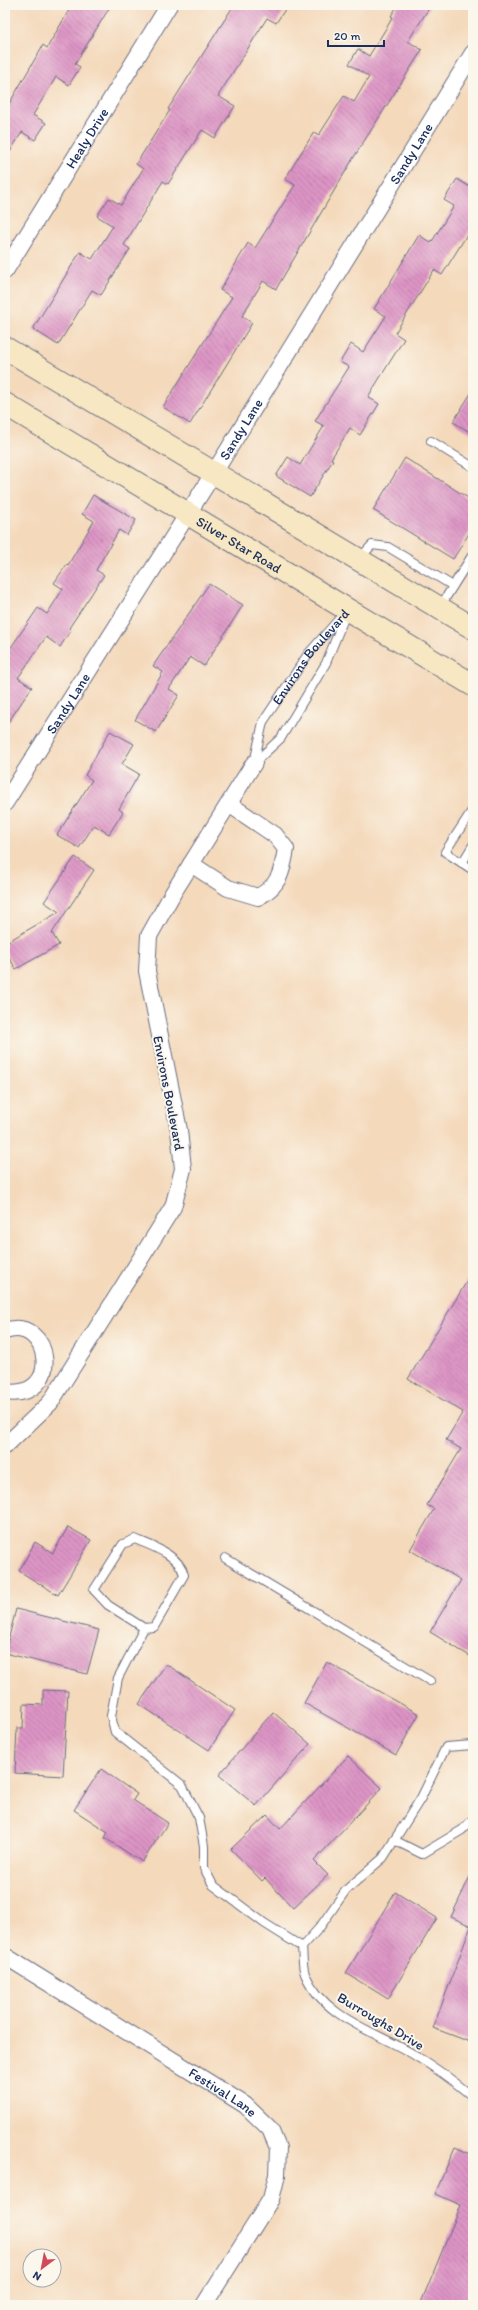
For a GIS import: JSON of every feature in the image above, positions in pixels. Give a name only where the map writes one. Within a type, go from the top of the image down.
[{"type":"main road","points":[[5,348],[473,628]]},
{"type":"main road","name":"Silver Star Road","points":[[5,404],[473,684]]},
{"type":"street","name":"Healy Drive","points":[[5,271],[169,5]]},
{"type":"street","name":"Sandy Lane","points":[[5,803],[188,514],[473,53]]},
{"type":"street","name":"Environs Boulevard","points":[[5,1446],[50,1403],[172,1207],[182,1168],[179,1130],[147,971],[149,936],[191,864],[254,763]]},
{"type":"street","points":[[191,864],[228,888],[258,897],[269,891],[281,875],[286,849],[275,835],[229,804]]},
{"type":"street","points":[[5,1331],[19,1330],[32,1335],[43,1348],[46,1358],[43,1375],[34,1386],[25,1391],[14,1393],[5,1392]]},
{"type":"street","points":[[43,1375],[60,1386]]},
{"type":"street","name":"Festival Lane","points":[[5,1956],[245,2105],[270,2129],[278,2148],[277,2175],[270,2199],[204,2305]]},
{"type":"lane","points":[[431,441],[473,467]]},
{"type":"lane","points":[[359,559],[372,545],[388,547],[453,586]]},
{"type":"lane","points":[[439,608],[473,554]]},
{"type":"lane","name":"Environs Boulevard","points":[[254,763],[263,722],[308,654],[348,609]]},
{"type":"lane","name":"Environs Boulevard","points":[[254,763],[281,738],[326,663],[348,609]]},
{"type":"lane","points":[[473,809],[445,852],[473,870]]},
{"type":"lane","points":[[462,863],[473,845]]},
{"type":"lane","points":[[135,1539],[166,1554],[183,1568],[184,1575],[154,1627],[144,1628],[108,1605],[94,1590],[123,1544],[135,1539]]},
{"type":"lane","points":[[225,1558],[430,1681]]},
{"type":"lane","points":[[144,1628],[118,1678],[111,1716],[115,1732],[182,1785],[199,1818],[204,1846],[204,1868],[213,1885],[264,1923],[302,1947],[320,1927],[346,1890],[383,1858],[421,1798],[446,1748],[473,1745]]},
{"type":"lane","points":[[394,1840],[422,1854],[462,1830],[473,1819]]},
{"type":"lane","name":"Burroughs Drive","points":[[302,1947],[305,1973],[324,2002],[351,2021],[410,2052],[450,2077],[473,2097]]},
{"type":"building","points":[[72,5],[111,5],[75,64],[80,67],[69,85],[56,77],[33,115],[46,123],[35,140],[22,132],[5,160],[5,111],[43,45],[47,48]]},
{"type":"building","points":[[234,5],[288,5],[276,23],[267,18],[218,96],[235,106],[215,138],[202,130],[168,184],[163,181],[124,245],[130,249],[101,295],[92,290],[58,345],[33,329],[80,252],[92,259],[113,226],[97,216],[109,198],[121,205],[143,169],[136,164],[170,110],[168,109]]},
{"type":"building","points":[[398,5],[431,5],[408,41],[422,50],[354,157],[276,289],[263,281],[242,316],[252,323],[190,424],[163,407],[232,297],[220,290],[248,243],[255,248],[295,185],[285,179],[314,132],[319,135],[344,96],[354,102],[369,77],[349,64],[358,49],[369,56],[393,17],[391,16]]},
{"type":"building","points":[[457,179],[473,189],[473,225],[442,275],[434,270],[395,333],[404,339],[368,397],[379,404],[360,435],[350,428],[331,459],[333,460],[310,497],[276,476],[288,457],[300,465],[324,426],[315,421],[349,367],[340,362],[351,344],[363,352],[386,316],[374,309],[419,235],[431,243],[454,206],[444,200]]},
{"type":"building","points":[[473,390],[473,434],[453,422]]},
{"type":"building","points":[[405,458],[473,501],[473,527],[453,559],[373,510]]},
{"type":"building","points":[[93,495],[136,520],[127,535],[119,530],[96,570],[104,575],[69,628],[71,630],[60,647],[46,637],[18,678],[32,687],[5,727],[5,656],[38,608],[47,614],[63,589],[54,583],[67,564],[68,565],[94,521],[82,514]]},
{"type":"building","points":[[209,584],[243,605],[204,666],[190,657],[169,689],[179,695],[156,732],[135,720],[163,672],[153,666]]},
{"type":"building","points":[[110,731],[134,744],[122,764],[139,774],[119,809],[123,812],[109,834],[94,825],[79,848],[57,835],[92,780],[85,775]]},
{"type":"building","points":[[75,857],[94,870],[52,933],[59,945],[16,969],[5,951],[5,943],[59,912],[44,902]]},
{"type":"building","points":[[473,1271],[473,1658],[430,1632],[461,1580],[410,1550],[434,1509],[427,1505],[461,1449],[446,1440],[463,1412],[408,1379]]},
{"type":"building","points":[[68,1527],[91,1540],[58,1595],[19,1571],[35,1542],[53,1553]]},
{"type":"building","points":[[16,1609],[99,1630],[87,1674],[5,1653]]},
{"type":"building","points":[[327,1662],[419,1714],[396,1755],[304,1703]]},
{"type":"building","points":[[166,1664],[235,1710],[209,1750],[139,1704]]},
{"type":"building","points":[[43,1690],[68,1691],[63,1776],[15,1773],[17,1728],[23,1728],[24,1704],[43,1705]]},
{"type":"building","points":[[273,1712],[310,1744],[256,1806],[219,1775]]},
{"type":"building","points":[[348,1756],[382,1788],[314,1861],[328,1875],[293,1908],[265,1878],[262,1881],[231,1849],[267,1815],[280,1829]]},
{"type":"building","points":[[101,1769],[137,1794],[133,1800],[168,1823],[142,1862],[105,1838],[108,1832],[74,1810]]},
{"type":"building","points":[[473,1870],[473,2043],[433,2028],[471,1926],[451,1917]]},
{"type":"building","points":[[395,1892],[437,1918],[388,1999],[346,1973]]},
{"type":"building","points":[[455,2147],[473,2155],[473,2305],[420,2305],[461,2205],[435,2194]]}]
